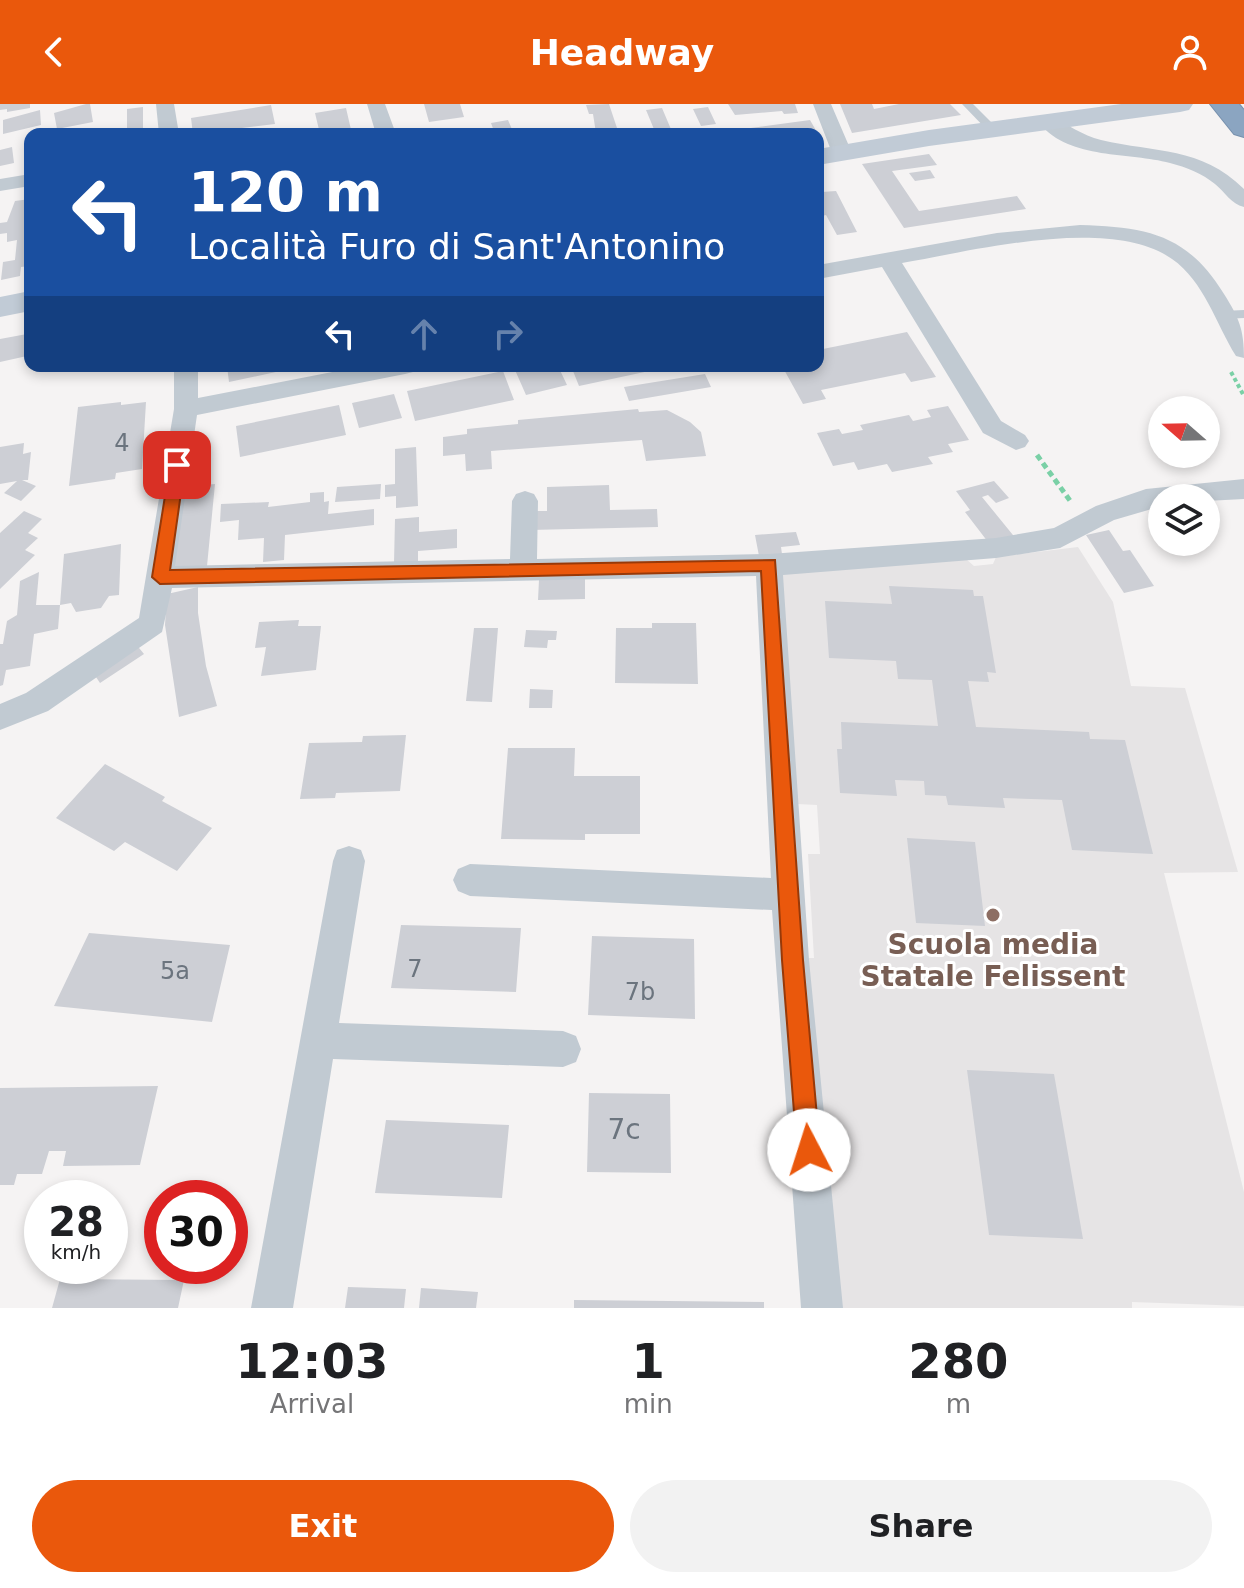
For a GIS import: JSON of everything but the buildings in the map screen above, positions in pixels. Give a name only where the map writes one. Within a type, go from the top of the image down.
[{"type":"highway","points":[[1224,104],[1244,128]]},
{"type":"highway","points":[[1235,104],[1244,115]]},
{"type":"street","points":[[165,104],[168,128]]},
{"type":"street","points":[[376,104],[384,128]]},
{"type":"street","points":[[822,104],[830,155],[1180,104]]},
{"type":"street","points":[[1050,124],[1075,141],[1169,154],[1194,162],[1217,175],[1244,201]]},
{"type":"street","points":[[0,185],[24,181]]},
{"type":"street","points":[[824,271],[1049,235],[1129,233],[1163,243],[1179,253],[1202,276],[1234,315],[1244,350]]},
{"type":"street","points":[[888,259],[992,427],[1016,441]]},
{"type":"street","points":[[0,307],[24,302]]},
{"type":"street","points":[[0,717],[37,702],[152,624],[186,409],[186,372]]},
{"type":"street","points":[[186,409],[374,372]]},
{"type":"street","points":[[160,577],[769,565],[996,548],[1060,538],[1105,513],[1146,499],[1244,489]]},
{"type":"street","points":[[525,501],[521,514],[525,568]]},
{"type":"street","points":[[769,565],[789,895],[822,1308]]},
{"type":"street","points":[[272,1308],[349,861]]},
{"type":"street","points":[[470,880],[789,895]]},
{"type":"street","points":[[318,1040],[563,1049]]},
{"type":"lane","points":[[967,104],[993,130]]},
{"type":"path","points":[[1229,368],[1244,396]]},
{"type":"path","points":[[1016,441],[1040,457],[1073,504]]},
{"type":"shaded area","name":"Scuola media Statale Felissent","points":[[1078,547],[1113,602],[1131,686],[1185,688],[1238,872],[1164,873],[1244,1192],[1244,1306],[1132,1302],[1132,1308],[838,1308],[805,958],[814,958],[808,854],[820,854],[817,805],[797,804],[782,573],[966,559],[974,566],[993,564],[996,557]]},
{"type":"place","name":"Scuola media Statale Felissent","points":[[993,915]]},
{"type":"route","points":[[177,465],[160,577],[769,565],[792,960],[809,1150]]}]
